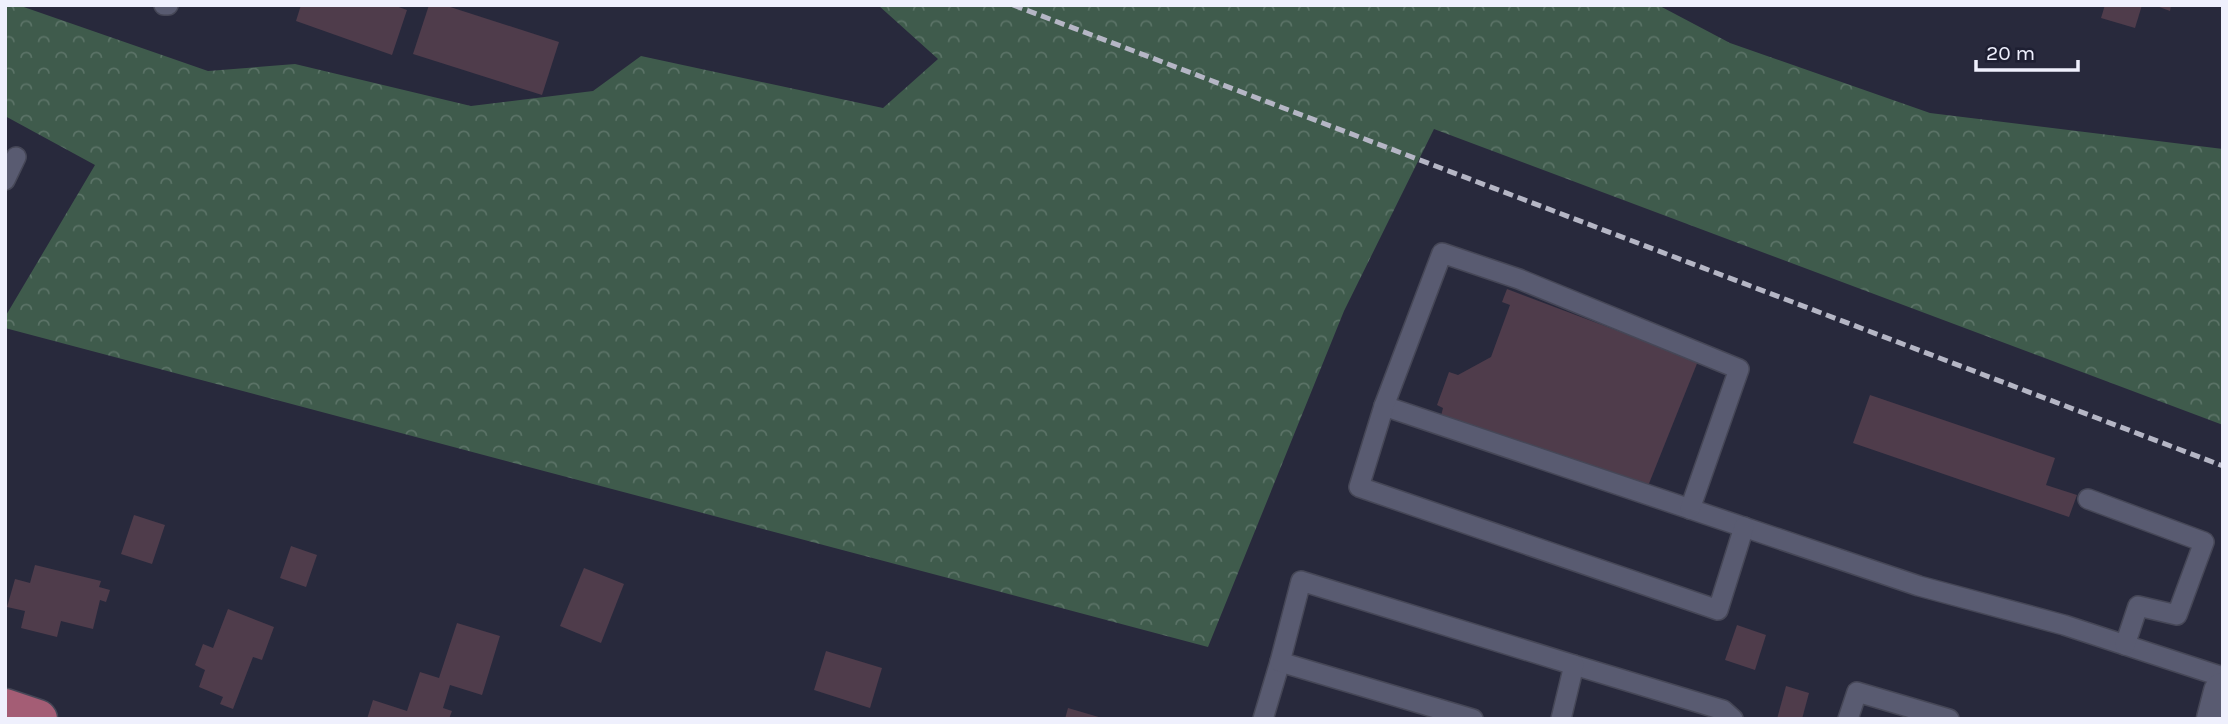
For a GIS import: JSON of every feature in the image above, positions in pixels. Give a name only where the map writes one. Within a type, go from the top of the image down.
[{"type":"main road","points":[[5,708],[38,719]]},
{"type":"street","points":[[2216,719],[2223,692]]},
{"type":"lane","points":[[5,180],[16,158]]},
{"type":"lane","points":[[1690,509],[1739,369],[1519,279],[1442,253],[1384,406],[1359,487],[1718,610],[1744,527]]},
{"type":"lane","points":[[1384,406],[1919,586],[2064,625],[2223,677]]},
{"type":"lane","points":[[2088,499],[2204,541],[2177,615],[2138,606],[2125,645]]},
{"type":"lane","points":[[1263,719],[1301,581],[1723,710],[1733,719]]},
{"type":"lane","points":[[1280,662],[1473,719]]},
{"type":"lane","points":[[1561,719],[1574,665]]},
{"type":"lane","points":[[1848,719],[1857,692],[1949,719]]},
{"type":"green space","points":[[5,5],[18,5],[208,71],[295,64],[471,106],[593,91],[641,56],[883,108],[938,59],[878,5],[1658,5],[1730,43],[1930,113],[2223,149],[2223,425],[1434,129],[1344,311],[1208,647],[5,328],[5,317],[95,165],[5,116]]},
{"type":"building","points":[[301,5],[393,5],[407,10],[392,55],[296,21]]},
{"type":"building","points":[[429,5],[444,5],[559,42],[542,95],[413,54]]},
{"type":"building","points":[[2105,5],[2142,5],[2135,28],[2101,18]]},
{"type":"building","points":[[2154,5],[2171,5],[2170,11]]},
{"type":"building","points":[[1507,289],[1698,361],[1646,491],[1441,416],[1443,408],[1437,405],[1449,372],[1458,375],[1491,357],[1510,305],[1502,302]]},
{"type":"building","points":[[1870,395],[2055,458],[2046,485],[2077,495],[2069,517],[1853,443]]},
{"type":"building","points":[[134,515],[165,525],[152,564],[121,554]]},
{"type":"building","points":[[291,546],[317,555],[306,587],[280,578]]},
{"type":"building","points":[[35,565],[101,581],[99,587],[110,590],[106,602],[100,600],[93,629],[61,621],[57,637],[21,628],[25,611],[7,607],[15,579],[30,583]]},
{"type":"building","points":[[584,568],[624,584],[601,643],[560,626]]},
{"type":"building","points":[[228,609],[274,627],[262,660],[253,657],[233,709],[220,704],[223,697],[199,687],[205,670],[195,665],[203,644],[213,648]]},
{"type":"building","points":[[457,623],[500,636],[482,695],[450,685],[443,708],[452,711],[449,719],[367,719],[373,700],[407,711],[420,672],[439,678]]},
{"type":"building","points":[[1737,625],[1766,635],[1755,670],[1725,660]]},
{"type":"building","points":[[826,651],[882,668],[870,708],[814,690]]},
{"type":"building","points":[[1786,686],[1809,693],[1802,719],[1777,719]]},
{"type":"building","points":[[1068,708],[1102,718],[1102,719],[1065,719]]},
{"type":"railway","points":[[1013,5],[2223,466]]}]
